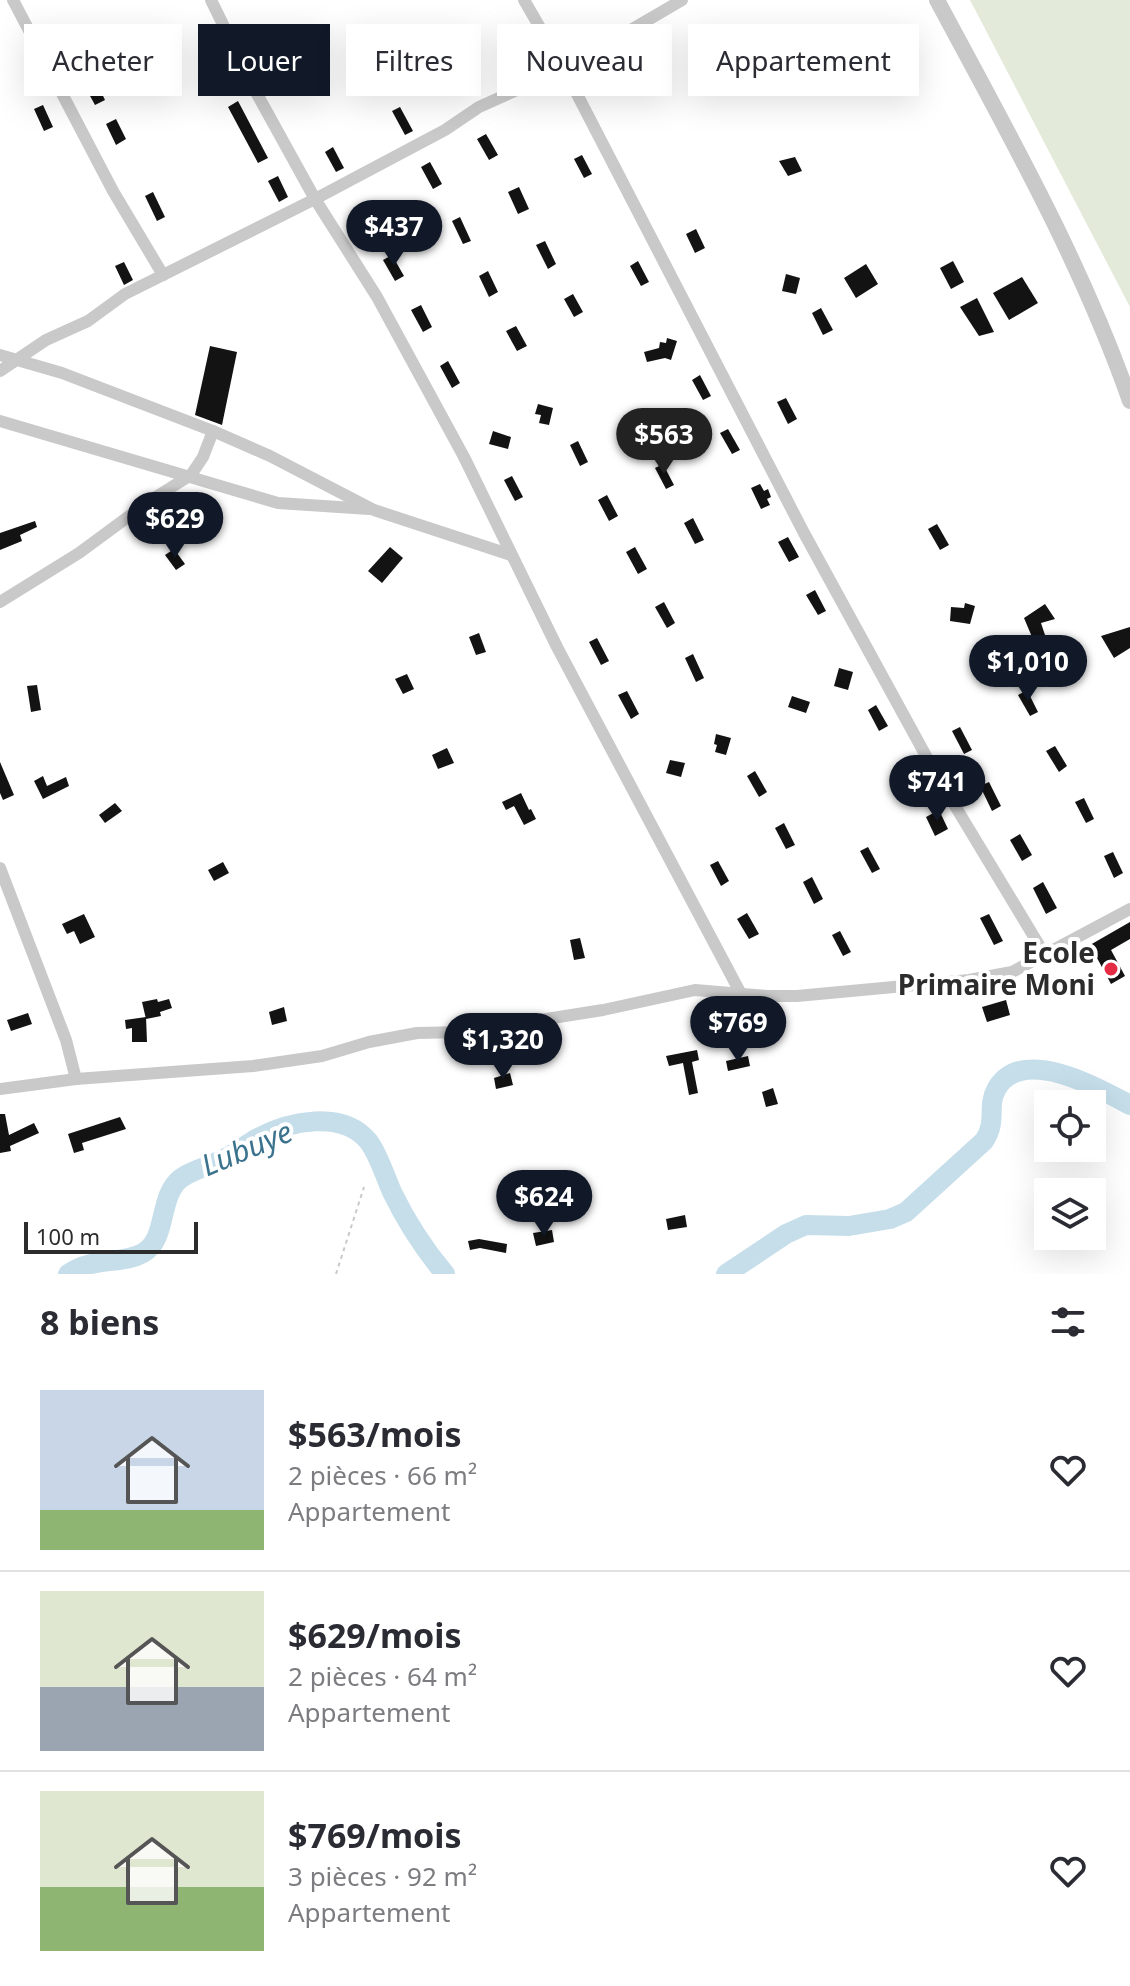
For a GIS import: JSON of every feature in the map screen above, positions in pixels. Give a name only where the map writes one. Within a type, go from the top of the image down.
[{"type":"street","points":[[13,0],[113,191],[163,275]]},
{"type":"street","points":[[211,0],[257,94],[315,199],[377,297],[464,457],[557,647],[740,992]]},
{"type":"street","points":[[524,0],[538,24]]},
{"type":"street","points":[[641,24],[682,0]]},
{"type":"street","points":[[937,0],[1022,156],[1130,401]]},
{"type":"street","points":[[1,368],[19,360],[46,340],[88,321],[125,294],[315,199],[504,96]]},
{"type":"street","points":[[578,96],[804,533],[937,776],[1045,955]]},
{"type":"street","points":[[0,355],[62,373],[213,431],[270,456],[374,510],[511,555]]},
{"type":"street","points":[[0,421],[278,503],[374,510]]},
{"type":"street","points":[[0,602],[79,553],[191,475],[203,457],[213,431]]},
{"type":"street","points":[[0,868],[61,1027],[76,1079]]},
{"type":"street","points":[[0,1089],[76,1079],[253,1066],[322,1056],[369,1042],[417,1033],[463,1032],[603,1010],[695,990],[797,996],[969,980],[1012,972],[1130,909]]},
{"type":"path","points":[[336,1274],[364,1187]]},
{"type":"green space","points":[[970,0],[1130,0],[1130,307]]},
{"type":"building","points":[[90,96],[103,96],[105,100],[95,105]]},
{"type":"building","points":[[238,101],[268,158],[258,163],[228,107]]},
{"type":"building","points":[[43,105],[53,127],[44,131],[34,109]]},
{"type":"building","points":[[400,107],[413,131],[405,135],[392,111]]},
{"type":"building","points":[[116,119],[126,139],[116,145],[106,124]]},
{"type":"building","points":[[486,134],[498,155],[489,160],[477,139]]},
{"type":"building","points":[[333,147],[344,168],[336,172],[325,152]]},
{"type":"building","points":[[582,155],[592,174],[584,178],[574,159]]},
{"type":"building","points":[[795,157],[802,171],[788,176],[779,161]]},
{"type":"building","points":[[430,162],[442,184],[433,189],[421,167]]},
{"type":"building","points":[[278,176],[288,197],[279,202],[268,181]]},
{"type":"building","points":[[519,187],[529,209],[518,214],[508,192]]},
{"type":"building","points":[[153,192],[165,217],[157,221],[145,196]]},
{"type":"building","points":[[460,217],[471,241],[463,244],[452,221]]},
{"type":"building","points":[[696,229],[705,248],[695,253],[686,234]]},
{"type":"building","points":[[545,241],[556,264],[548,269],[536,245]]},
{"type":"building","points":[[392,255],[404,276],[395,281],[383,260]]},
{"type":"building","points":[[638,261],[649,282],[641,286],[630,266]]},
{"type":"building","points":[[953,261],[964,282],[951,289],[940,268]]},
{"type":"building","points":[[124,262],[133,280],[124,285],[115,266]]},
{"type":"building","points":[[866,264],[878,284],[856,298],[844,278]]},
{"type":"building","points":[[488,271],[498,292],[489,297],[479,276]]},
{"type":"building","points":[[786,274],[800,278],[796,294],[782,291]]},
{"type":"building","points":[[1022,277],[1038,303],[1009,320],[993,293]]},
{"type":"building","points":[[573,294],[583,312],[574,317],[564,299]]},
{"type":"building","points":[[977,298],[994,332],[979,336],[960,307]]},
{"type":"building","points":[[421,305],[432,327],[423,332],[411,310]]},
{"type":"building","points":[[821,308],[833,330],[823,335],[812,313]]},
{"type":"building","points":[[516,326],[527,346],[517,351],[506,331]]},
{"type":"building","points":[[667,338],[677,341],[671,360],[665,358],[647,362],[644,352],[659,348],[660,342],[666,343]]},
{"type":"building","points":[[210,346],[237,352],[222,425],[195,415]]},
{"type":"building","points":[[448,361],[460,383],[452,388],[440,366]]},
{"type":"building","points":[[700,375],[711,396],[703,400],[692,380]]},
{"type":"building","points":[[786,398],[797,419],[788,424],[777,402]]},
{"type":"building","points":[[538,404],[553,408],[549,425],[539,423],[541,415],[535,414]]},
{"type":"building","points":[[633,411],[645,434],[636,438],[625,415]]},
{"type":"building","points":[[728,429],[740,450],[732,454],[720,433]]},
{"type":"building","points":[[493,431],[511,437],[508,449],[489,444]]},
{"type":"building","points":[[578,441],[588,462],[580,466],[570,445]]},
{"type":"building","points":[[663,464],[674,485],[666,489],[655,468]]},
{"type":"building","points":[[512,476],[523,497],[515,501],[504,480]]},
{"type":"building","points":[[760,484],[764,491],[768,489],[771,497],[767,499],[770,505],[761,509],[751,488]]},
{"type":"building","points":[[607,495],[618,516],[609,521],[598,500]]},
{"type":"building","points":[[693,518],[704,540],[695,544],[684,523]]},
{"type":"building","points":[[35,521],[37,527],[20,535],[22,541],[0,550],[0,533]]},
{"type":"building","points":[[937,524],[949,545],[940,550],[928,529]]},
{"type":"building","points":[[788,537],[799,557],[789,562],[778,542]]},
{"type":"building","points":[[390,547],[403,558],[382,583],[368,571]]},
{"type":"building","points":[[635,547],[647,569],[638,574],[626,552]]},
{"type":"building","points":[[174,549],[185,564],[176,570],[165,555]]},
{"type":"building","points":[[815,590],[826,611],[818,615],[806,595]]},
{"type":"building","points":[[664,602],[675,623],[667,628],[655,607]]},
{"type":"building","points":[[965,603],[975,606],[970,624],[950,621],[951,607],[964,608]]},
{"type":"building","points":[[1045,604],[1055,619],[1041,623],[1045,635],[1032,637],[1024,618]]},
{"type":"building","points":[[1130,627],[1130,648],[1114,658],[1101,636]]},
{"type":"building","points":[[479,633],[486,652],[476,655],[469,637]]},
{"type":"building","points":[[597,638],[609,661],[601,665],[589,642]]},
{"type":"building","points":[[998,640],[1009,661],[1001,665],[990,644]]},
{"type":"building","points":[[693,654],[704,678],[696,682],[685,658]]},
{"type":"building","points":[[839,668],[853,672],[848,690],[834,686]]},
{"type":"building","points":[[407,674],[414,689],[403,694],[395,679]]},
{"type":"building","points":[[37,685],[41,710],[31,712],[27,686]]},
{"type":"building","points":[[1027,690],[1038,712],[1030,716],[1018,695]]},
{"type":"building","points":[[627,691],[639,714],[631,719],[618,695]]},
{"type":"building","points":[[792,696],[810,702],[806,713],[788,707]]},
{"type":"building","points":[[876,705],[888,726],[879,731],[868,710]]},
{"type":"building","points":[[960,727],[972,750],[964,754],[952,731]]},
{"type":"building","points":[[716,734],[731,738],[726,755],[715,752]]},
{"type":"building","points":[[1055,746],[1067,766],[1059,772],[1046,751]]},
{"type":"building","points":[[447,748],[454,763],[438,769],[432,755]]},
{"type":"building","points":[[906,758],[917,779],[908,784],[897,763]]},
{"type":"building","points":[[670,760],[685,763],[681,777],[666,773]]},
{"type":"building","points":[[0,762],[14,795],[3,800],[0,793]]},
{"type":"building","points":[[755,771],[767,792],[759,797],[747,776]]},
{"type":"building","points":[[43,776],[47,786],[66,777],[69,786],[43,799],[34,781]]},
{"type":"building","points":[[989,782],[1001,806],[992,811],[980,786]]},
{"type":"building","points":[[521,793],[536,819],[524,825],[514,806],[506,810],[502,802]]},
{"type":"building","points":[[1084,798],[1094,819],[1086,823],[1075,802]]},
{"type":"building","points":[[115,803],[122,811],[105,823],[99,815]]},
{"type":"building","points":[[939,810],[948,829],[935,836],[926,817]]},
{"type":"building","points":[[784,823],[795,845],[786,849],[775,828]]},
{"type":"building","points":[[1020,834],[1032,855],[1022,861],[1010,840]]},
{"type":"building","points":[[868,847],[880,869],[872,873],[860,851]]},
{"type":"building","points":[[1113,852],[1123,873],[1114,878],[1104,856]]},
{"type":"building","points":[[718,861],[729,881],[721,886],[710,865]]},
{"type":"building","points":[[223,862],[229,873],[214,881],[208,870]]},
{"type":"building","points":[[812,877],[823,899],[814,904],[803,882]]},
{"type":"building","points":[[1043,882],[1057,908],[1046,914],[1033,888]]},
{"type":"building","points":[[747,913],[759,934],[749,939],[737,919]]},
{"type":"building","points":[[84,914],[95,937],[80,944],[74,931],[67,934],[62,924]]},
{"type":"building","points":[[989,914],[1003,941],[994,945],[980,918]]},
{"type":"building","points":[[1130,922],[1130,939],[1111,950],[1125,976],[1111,984],[1090,945]]},
{"type":"building","points":[[840,931],[851,952],[843,956],[832,935]]},
{"type":"building","points":[[580,938],[585,958],[574,960],[570,940]]},
{"type":"building","points":[[157,999],[158,1002],[169,999],[172,1008],[160,1012],[161,1016],[146,1019],[142,1002]]},
{"type":"building","points":[[1006,1000],[1010,1015],[987,1022],[982,1007]]},
{"type":"building","points":[[284,1007],[287,1021],[272,1025],[269,1012]]},
{"type":"building","points":[[28,1013],[32,1024],[11,1031],[7,1020]]},
{"type":"building","points":[[146,1017],[147,1042],[132,1042],[132,1028],[126,1029],[125,1020]]},
{"type":"building","points":[[697,1050],[699,1060],[692,1062],[698,1093],[689,1095],[683,1063],[669,1066],[666,1056]]},
{"type":"building","points":[[748,1056],[750,1066],[728,1071],[726,1061]]},
{"type":"building","points":[[510,1073],[513,1085],[496,1089],[494,1078]]},
{"type":"building","points":[[773,1088],[778,1104],[766,1107],[762,1092]]},
{"type":"building","points":[[0,1114],[5,1114],[9,1135],[34,1123],[39,1133],[10,1146],[11,1151],[0,1153]]},
{"type":"building","points":[[120,1117],[126,1129],[82,1143],[84,1150],[74,1153],[68,1134]]},
{"type":"building","points":[[685,1215],[687,1227],[668,1230],[666,1219]]},
{"type":"building","points":[[552,1230],[554,1242],[536,1246],[533,1233]]},
{"type":"building","points":[[479,1239],[507,1244],[506,1253],[480,1248],[470,1250],[468,1241]]},
{"type":"waterway","name":"Lubuye","points":[[726,1274],[786,1234],[806,1225],[849,1226],[890,1219],[906,1212],[984,1141],[990,1127],[994,1095],[1009,1076],[1024,1070],[1062,1074],[1130,1105]]},
{"type":"waterway","name":"Lubuye","points":[[68,1274],[88,1265],[135,1257],[151,1247],[160,1228],[168,1196],[184,1176],[224,1159],[269,1133],[315,1121],[345,1125],[369,1142],[403,1214],[445,1274]]},
{"type":"place","name":"Ecole Primaire Moni","points":[[1111,969]]}]
